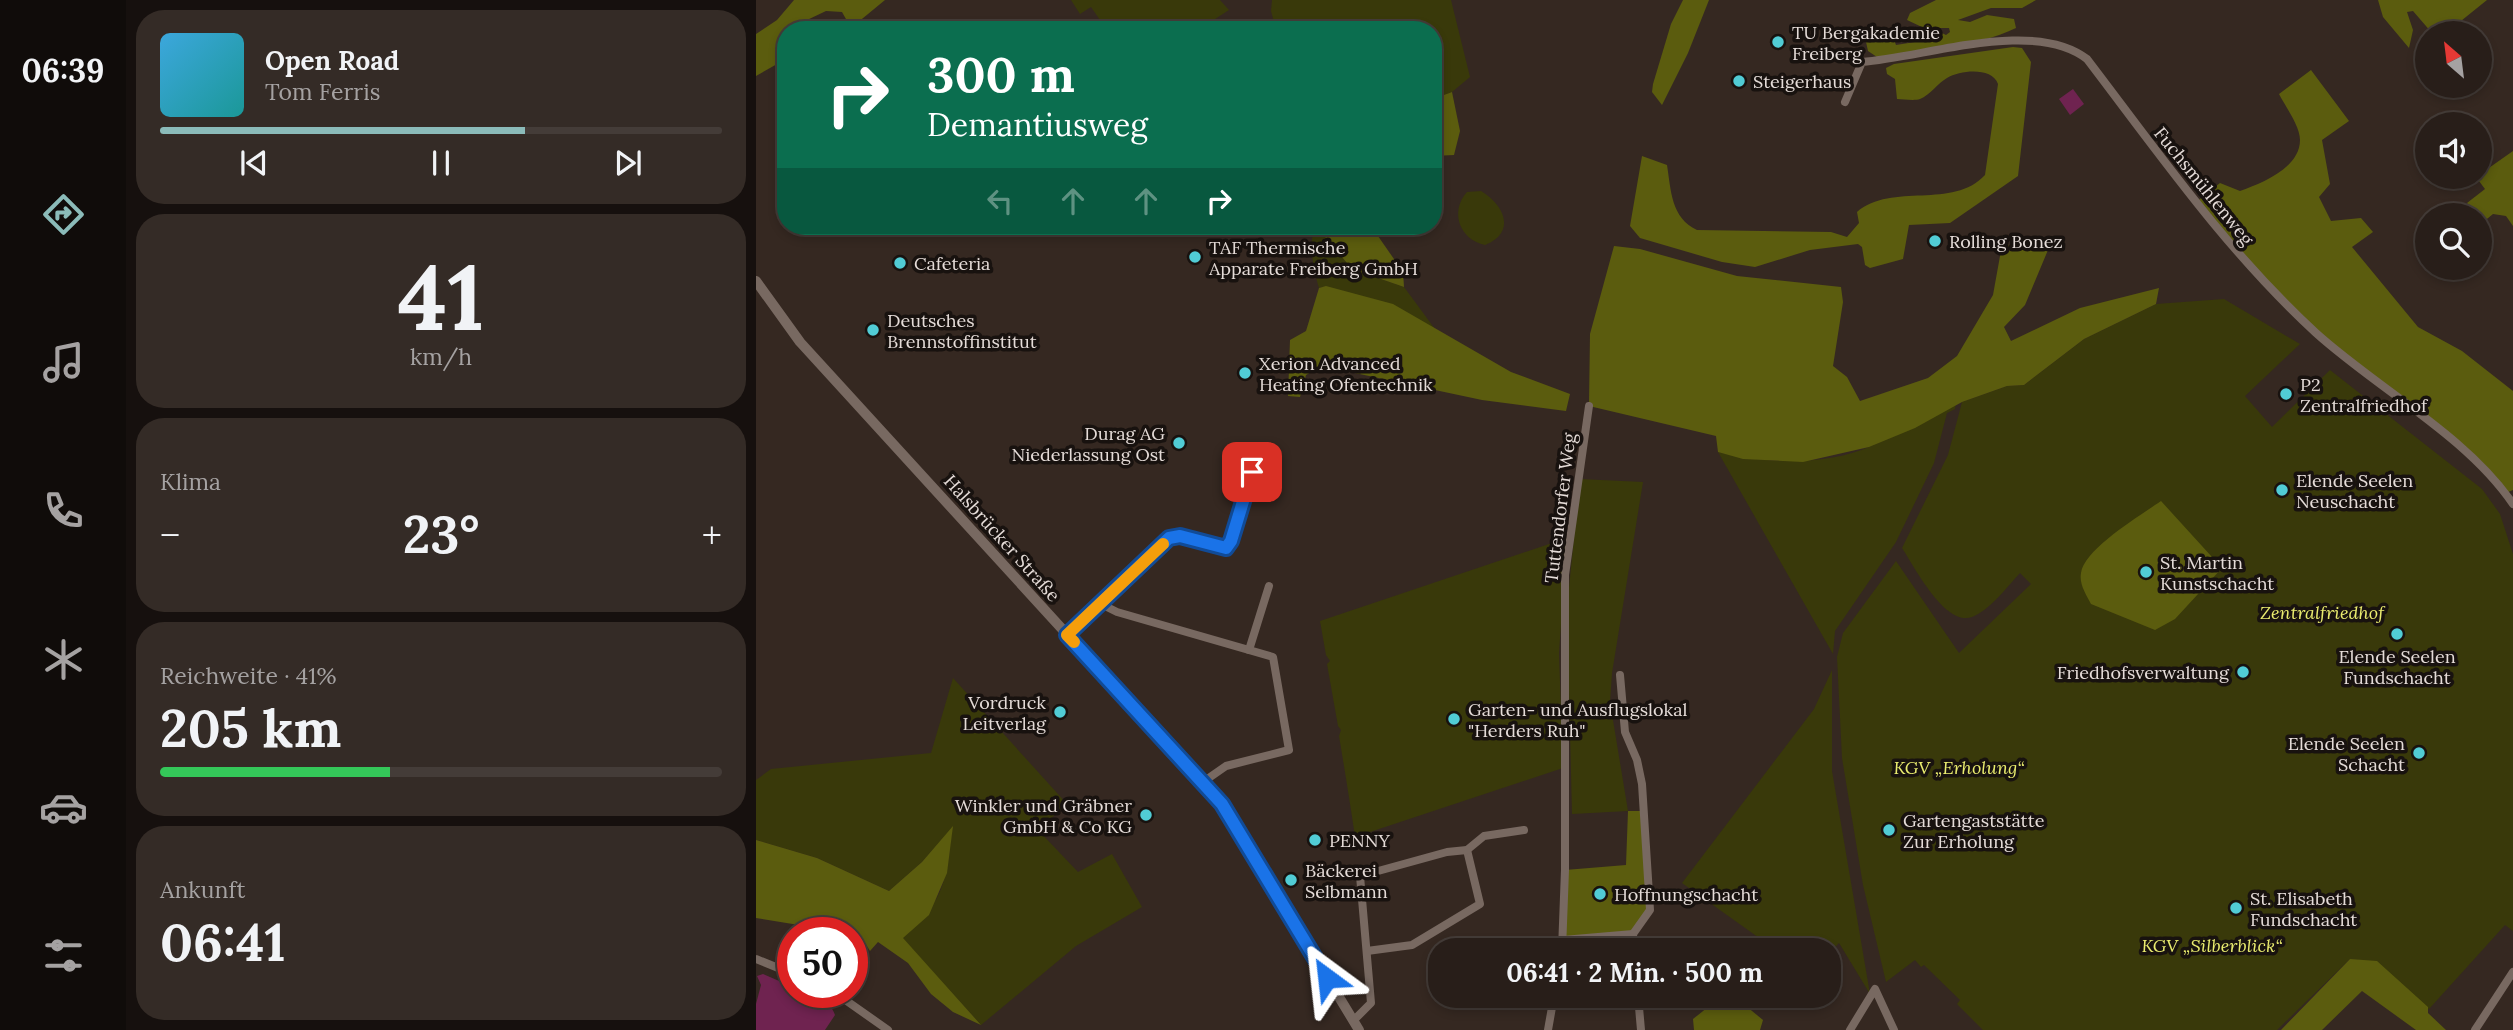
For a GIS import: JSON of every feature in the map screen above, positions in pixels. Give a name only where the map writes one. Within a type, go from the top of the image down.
[{"type":"main road","name":"Halsbrücker Straße","points":[[756,281],[800,342],[1203,782],[1260,863],[1356,1026]]},
{"type":"street","name":"Fuchsmühlenweg","points":[[1845,102],[1862,62],[2006,40],[2053,42],[2079,53],[2087,59],[2155,152],[2253,272],[2333,348],[2465,450],[2498,482],[2513,504]]},
{"type":"street","name":"Tuttendorfer Weg","points":[[1563,938],[1565,575],[1589,406]]},
{"type":"street","points":[[1067,635],[1169,538],[1180,536],[1226,548],[1231,541],[1252,472]]},
{"type":"street","points":[[1249,650],[1269,586]]},
{"type":"street","points":[[1101,604],[1117,612],[1273,657],[1289,750],[1226,766],[1203,782]]},
{"type":"street","points":[[1620,675],[1625,732],[1637,760],[1642,784],[1650,910],[1633,934],[1633,938]]},
{"type":"street","points":[[1356,1026],[1371,1003],[1360,876],[1447,852],[1467,850],[1484,836],[1524,830]]},
{"type":"street","points":[[1367,951],[1412,945],[1479,904],[1467,850]]},
{"type":"street","points":[[1586,938],[1633,934]]},
{"type":"street","points":[[756,959],[777,968]]},
{"type":"street","points":[[2475,1030],[2513,972]]},
{"type":"street","points":[[1850,1030],[1875,989],[1894,1030]]},
{"type":"street","points":[[857,1008],[888,1030]]},
{"type":"street","points":[[1548,1030],[1552,1008]]},
{"type":"street","points":[[1639,1008],[1641,1030]]},
{"type":"green space","points":[[1071,0],[1220,0],[1229,10],[1212,21],[1101,21],[1091,7],[1080,14]]},
{"type":"green space","points":[[1272,0],[1451,0],[1470,77],[1452,92],[1442,96],[1442,21],[1274,21]]},
{"type":"green space","points":[[1481,191],[1496,204],[1504,218],[1501,233],[1485,245],[1469,237],[1458,216],[1467,192]]},
{"type":"green space","points":[[1313,235],[1324,235],[1352,269],[1404,287],[1435,329],[1358,296],[1319,288],[1313,265]]},
{"type":"green space","points":[[2224,299],[2300,344],[2245,396],[2272,427],[2330,370],[2482,489],[2500,514],[2513,554],[2513,931],[2505,925],[2429,1009],[2350,959],[2277,1030],[1983,1030],[1957,1004],[1960,1000],[1924,965],[1921,967],[1915,960],[1886,982],[1863,885],[1842,758],[1837,657],[1843,633],[1896,561],[1959,653],[2031,584],[2020,573],[1998,598],[1979,614],[1962,618],[1951,613],[1931,593],[1902,548],[1948,455],[1962,402],[2007,386],[2024,385],[2084,339],[2156,304]]},
{"type":"green space","points":[[1956,399],[1955,409],[1947,413],[1934,463],[1896,542],[1835,631],[1833,654],[1718,452],[1775,461],[1835,457],[1882,441]]},
{"type":"green space","points":[[1580,479],[1643,482],[1612,673],[1610,702],[1628,811],[1572,814],[1567,607]]},
{"type":"green space","points":[[1567,538],[1559,653],[1563,768],[1355,837],[1339,736],[1341,730],[1338,726],[1327,664],[1330,661],[1326,655],[1320,621]]},
{"type":"green space","points":[[1832,670],[1832,771],[1870,994],[1841,946],[1841,938],[1759,938],[1682,883],[1814,709]]},
{"type":"green space","points":[[953,678],[1067,804],[1038,830],[1078,872],[1112,854],[1142,907],[1076,946],[981,1025],[902,938],[927,913],[941,889],[952,828],[922,862],[889,891],[817,858],[756,840],[756,780],[771,769],[931,753]]},
{"type":"shaded area","points":[[794,0],[885,0],[860,21],[847,21],[842,12],[826,11],[805,21],[777,21],[777,64],[756,76],[756,34],[777,20]]},
{"type":"shaded area","points":[[1683,0],[1709,0],[1688,53],[1662,105],[1652,92],[1653,84],[1671,24]]},
{"type":"shaded area","points":[[1936,0],[2036,0],[2022,8],[1991,8],[1958,20],[1970,22],[1987,15],[2014,19],[2016,28],[2000,35],[1948,47],[1877,57],[1868,51],[1866,42],[1873,26],[1891,31],[1896,45],[1921,41],[1934,29],[1946,35],[1950,32],[1949,28],[1924,28],[1907,20],[1910,13]]},
{"type":"shaded area","points":[[2378,0],[2487,0],[2461,21],[2422,21],[2413,11],[2407,12],[2413,30],[2409,48],[2383,17]]},
{"type":"shaded area","points":[[2013,47],[2022,48],[2031,62],[2018,176],[1950,223],[1909,225],[1903,259],[1870,268],[1865,265],[1862,247],[1858,244],[1810,250],[1755,267],[1722,262],[1640,238],[1630,226],[1642,156],[1667,165],[1677,211],[1688,225],[1697,230],[1831,232],[1847,237],[1859,223],[1857,212],[1871,203],[1887,198],[1940,194],[1972,185],[1985,175],[1998,84],[1995,79],[1983,73],[1960,73],[1947,78],[1920,99],[1897,99],[1895,79],[1887,74],[1886,68],[1894,64]]},
{"type":"shaded area","points":[[2311,70],[2349,121],[2322,140],[2330,184],[2319,197],[2331,221],[2361,218],[2373,232],[2352,247],[2418,327],[2462,351],[2513,391],[2513,490],[2506,493],[2488,471],[2317,333],[2195,203],[2220,183],[2240,191],[2259,184],[2294,159],[2300,140],[2299,134],[2279,94]]},
{"type":"shaded area","points":[[2073,89],[2084,104],[2070,115],[2059,99]]},
{"type":"shaded area","points":[[1452,92],[1460,131],[1454,155],[1442,156],[1442,96]]},
{"type":"shaded area","points":[[2513,151],[2513,226],[2506,216],[2492,215],[2492,203],[2467,203],[2485,189],[2492,189],[2492,166]]},
{"type":"shaded area","points":[[1324,235],[1377,235],[1403,272],[1404,287],[1352,269]]},
{"type":"shaded area","points":[[2002,245],[2048,250],[2025,305],[2004,327],[2011,341],[2080,308],[2159,288],[2156,304],[2084,339],[2024,385],[2007,386],[1962,402],[1915,428],[1869,447],[1803,462],[1743,459],[1718,452],[1716,436],[1589,406],[1590,334],[1614,246],[1640,249],[1737,276],[1841,287],[1843,302],[1833,366],[1847,377],[1860,401],[1928,378],[1957,356],[1993,295]]},
{"type":"shaded area","points":[[1326,286],[1393,304],[1511,372],[1570,394],[1566,411],[1482,400],[1322,366],[1306,375],[1300,397],[1288,396],[1290,340],[1306,331],[1319,288]]},
{"type":"shaded area","points":[[2161,501],[2222,568],[2175,619],[2155,630],[2091,604],[2083,589],[2081,573],[2084,564],[2102,543]]},
{"type":"shaded area","points":[[1628,811],[1643,811],[1650,910],[1633,934],[1563,938],[1565,870],[1626,865]]},
{"type":"shaded area","points":[[953,826],[947,873],[929,915],[903,938],[981,1025],[953,1012],[931,994],[908,963],[878,942],[870,951],[868,917],[777,917],[777,921],[756,918],[756,840],[817,858],[889,891],[922,862]]},
{"type":"shaded area","points":[[2350,959],[2377,961],[2428,1007],[2428,1013],[2446,1030],[2416,1030],[2362,991],[2322,1030],[2281,1030]]},
{"type":"shaded area","points":[[763,974],[777,980],[777,1008],[831,1008],[835,1015],[825,1030],[756,1030],[756,1004],[761,985],[757,976]]},
{"type":"shaded area","points":[[1707,1008],[1748,1008],[1763,1020],[1760,1030],[1694,1030],[1693,1019]]},
{"type":"slow traffic","points":[[1074,642],[1067,635],[1163,544]]},
{"type":"place","name":"TU Bergakademie Freiberg","points":[[1778,42]]},
{"type":"place","name":"Steigerhaus","points":[[1739,81]]},
{"type":"place","name":"Rolling Bonez","points":[[1935,241]]},
{"type":"place","name":"TAF Thermische Apparate Freiberg GmbH","points":[[1195,257]]},
{"type":"place","name":"Cafeteria","points":[[900,263]]},
{"type":"place","name":"Deutsches Brennstoffinstitut","points":[[873,330]]},
{"type":"place","name":"Xerion Advanced Heating Ofentechnik","points":[[1245,373]]},
{"type":"place","name":"P2 Zentralfriedhof","points":[[2286,394]]},
{"type":"place","name":"Durag AG Niederlassung Ost","points":[[1179,443]]},
{"type":"place","name":"Elende Seelen Neuschacht","points":[[2282,490]]},
{"type":"place","name":"St. Martin Kunstschacht","points":[[2146,572]]},
{"type":"place","name":"Elende Seelen Fundschacht","points":[[2397,634]]},
{"type":"place","name":"Friedhofsverwaltung","points":[[2243,672]]},
{"type":"place","name":"Vordruck Leitverlag","points":[[1060,712]]},
{"type":"place","name":"Garten- und Ausflugslokal \"Herders Ruh\"","points":[[1454,719]]},
{"type":"place","name":"Elende Seelen Schacht","points":[[2419,753]]},
{"type":"place","name":"Winkler und Gräbner GmbH & Co KG","points":[[1146,815]]},
{"type":"place","name":"Gartengaststätte Zur Erholung","points":[[1889,830]]},
{"type":"place","name":"PENNY","points":[[1315,840]]},
{"type":"place","name":"Bäckerei Selbmann","points":[[1291,880]]},
{"type":"place","name":"Hoffnungschacht","points":[[1600,894]]},
{"type":"place","name":"St. Elisabeth Fundschacht","points":[[2236,908]]},
{"type":"route","points":[[1252,472],[1231,541],[1226,548],[1180,536],[1169,538],[1067,635],[1222,804],[1327,978]]},
{"type":"park label","name":"Zentralfriedhof","points":[[2322,612]]},
{"type":"park label","name":"KGV „Erholung“","points":[[1959,767]]},
{"type":"park label","name":"KGV „Silberblick“","points":[[2212,945]]}]
